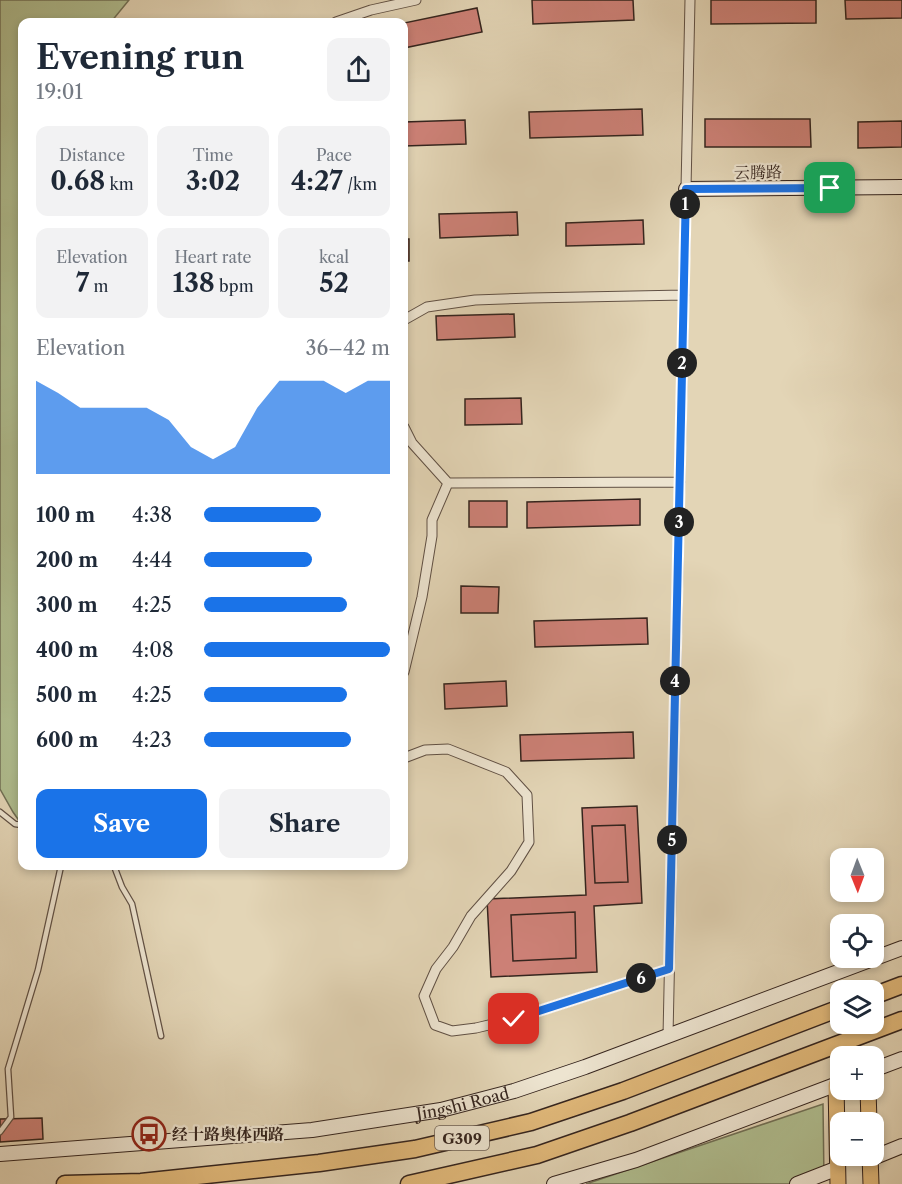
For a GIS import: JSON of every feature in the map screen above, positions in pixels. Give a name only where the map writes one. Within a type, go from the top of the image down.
[{"type":"highway","points":[[884,992],[902,985]]},
{"type":"highway","name":"G309","points":[[65,1184],[141,1182],[319,1163],[414,1149],[531,1122],[623,1091],[830,1012]]},
{"type":"highway","name":"G309","points":[[409,1184],[537,1155],[630,1123],[902,1020]]},
{"type":"main road","name":"云腾路","points":[[686,189],[902,187]]},
{"type":"main road","name":"Jingshi Road","points":[[0,1154],[312,1130],[441,1110],[514,1091],[585,1067],[902,948]]},
{"type":"main road","points":[[884,1066],[902,1059]]},
{"type":"main road","points":[[554,1184],[636,1161],[830,1087]]},
{"type":"main road","points":[[797,1184],[838,1176],[838,1100]]},
{"type":"main road","points":[[884,1152],[902,1146]]},
{"type":"main road","points":[[870,1166],[871,1184]]},
{"type":"street","points":[[348,18],[416,0]]},
{"type":"street","points":[[668,1036],[690,0]]},
{"type":"street","points":[[408,318],[427,307],[475,300],[684,295]]},
{"type":"street","points":[[408,436],[448,483],[680,482]]},
{"type":"street","points":[[408,655],[422,597],[432,536],[432,520],[448,483]]},
{"type":"street","points":[[408,756],[425,750],[448,749],[506,772],[527,795],[529,842],[511,871],[471,916],[453,947],[436,969],[424,996],[435,1025],[452,1031],[514,1019],[669,969]]},
{"type":"lane","points":[[0,812],[18,824]]},
{"type":"lane","points":[[0,1132],[10,1117],[8,1069],[38,970],[60,870]]},
{"type":"lane","points":[[116,870],[132,904],[161,1036]]},
{"type":"green space","points":[[0,0],[129,0],[114,18],[18,18],[18,819],[0,789]]},
{"type":"green space","points":[[823,1104],[824,1179],[810,1184],[586,1184]]},
{"type":"building","points":[[532,0],[633,0],[634,20],[533,24]]},
{"type":"building","points":[[711,0],[816,0],[816,23],[711,24]]},
{"type":"building","points":[[845,0],[902,0],[902,18],[846,19]]},
{"type":"building","points":[[477,8],[482,32],[408,47],[408,22]]},
{"type":"building","points":[[642,109],[643,135],[530,138],[529,112]]},
{"type":"building","points":[[705,119],[810,119],[811,147],[705,147]]},
{"type":"building","points":[[465,120],[466,144],[408,146],[408,122]]},
{"type":"building","points":[[902,121],[902,147],[858,148],[858,122]]},
{"type":"building","points":[[517,212],[518,235],[440,238],[439,214]]},
{"type":"building","points":[[643,220],[644,244],[566,246],[566,223]]},
{"type":"building","points":[[514,314],[515,337],[437,340],[436,316]]},
{"type":"building","points":[[521,398],[522,424],[465,425],[465,399]]},
{"type":"building","points":[[640,499],[640,525],[527,528],[527,502]]},
{"type":"building","points":[[469,501],[507,501],[507,527],[469,527]]},
{"type":"building","points":[[461,586],[499,587],[498,613],[461,613]]},
{"type":"building","points":[[647,618],[648,644],[535,647],[534,621]]},
{"type":"building","points":[[506,681],[507,706],[445,709],[444,684]]},
{"type":"building","points":[[633,732],[634,758],[521,761],[520,735]]},
{"type":"building","points":[[637,806],[642,903],[594,906],[597,972],[491,977],[487,899],[586,895],[582,808]]},
{"type":"building","points":[[625,825],[628,882],[595,883],[592,826]]},
{"type":"building","points":[[575,912],[576,958],[513,961],[511,915]]},
{"type":"building","points":[[42,1118],[43,1139],[0,1142],[0,1119]]},
{"type":"place","name":"经十路奥体西路","points":[[149,1134]]},
{"type":"route","points":[[514,1019],[669,969],[686,189],[830,188]]}]
